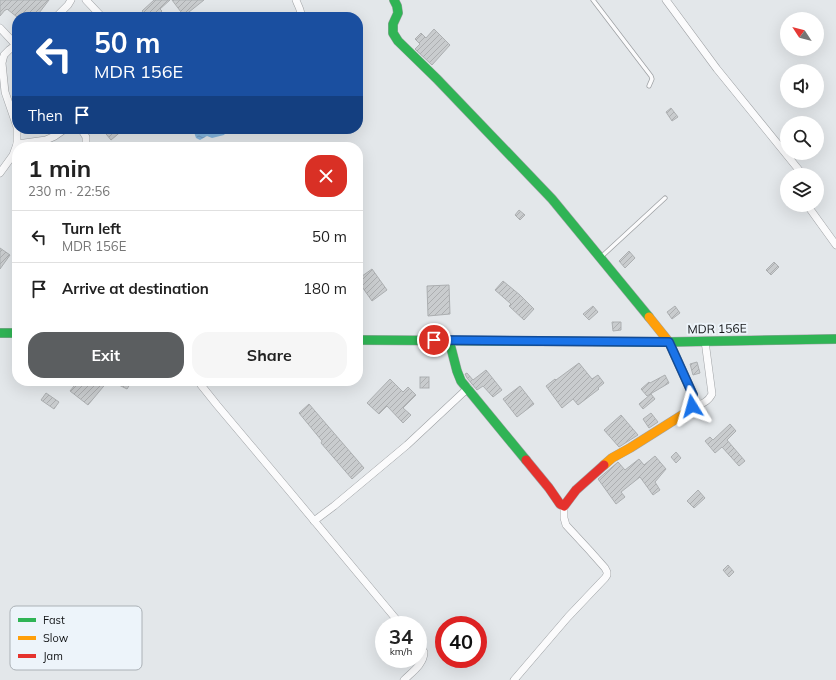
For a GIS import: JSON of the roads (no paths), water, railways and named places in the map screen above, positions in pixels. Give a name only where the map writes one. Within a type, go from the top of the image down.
[{"type":"street","points":[[61,12],[71,0]]},
{"type":"street","points":[[86,0],[97,12]]},
{"type":"street","points":[[296,0],[301,12]]},
{"type":"street","points":[[394,0],[398,13],[393,24],[394,33],[398,41],[437,79],[552,199],[669,342],[693,395],[692,406],[688,412],[612,458],[576,490],[564,506],[564,518],[566,525],[605,568],[607,575],[514,680]]},
{"type":"street","points":[[666,0],[717,68],[797,168]]},
{"type":"street","points":[[0,28],[12,41]]},
{"type":"street","points":[[12,48],[4,55],[2,63],[6,92],[12,111]]},
{"type":"street","points":[[32,142],[46,140],[58,134]]},
{"type":"street","points":[[0,173],[12,156]]},
{"type":"street","points":[[812,212],[836,245]]},
{"type":"street","points":[[0,333],[12,333]]},
{"type":"street","name":"MDR 156E","points":[[363,340],[669,342],[836,339]]},
{"type":"street","points":[[449,340],[461,381],[549,488],[560,504],[564,506]]},
{"type":"street","points":[[692,406],[704,403],[712,394],[705,341]]},
{"type":"street","points":[[202,386],[393,616]]},
{"type":"street","points":[[314,521],[407,445],[468,388]]},
{"type":"street","points":[[404,680],[415,668]]},
{"type":"lane","points":[[593,0],[651,76],[652,79],[649,86]]},
{"type":"lane","points":[[600,257],[665,198]]},
{"type":"water","points":[[195,134],[225,134],[212,138],[207,136],[200,140],[196,138]]}]
